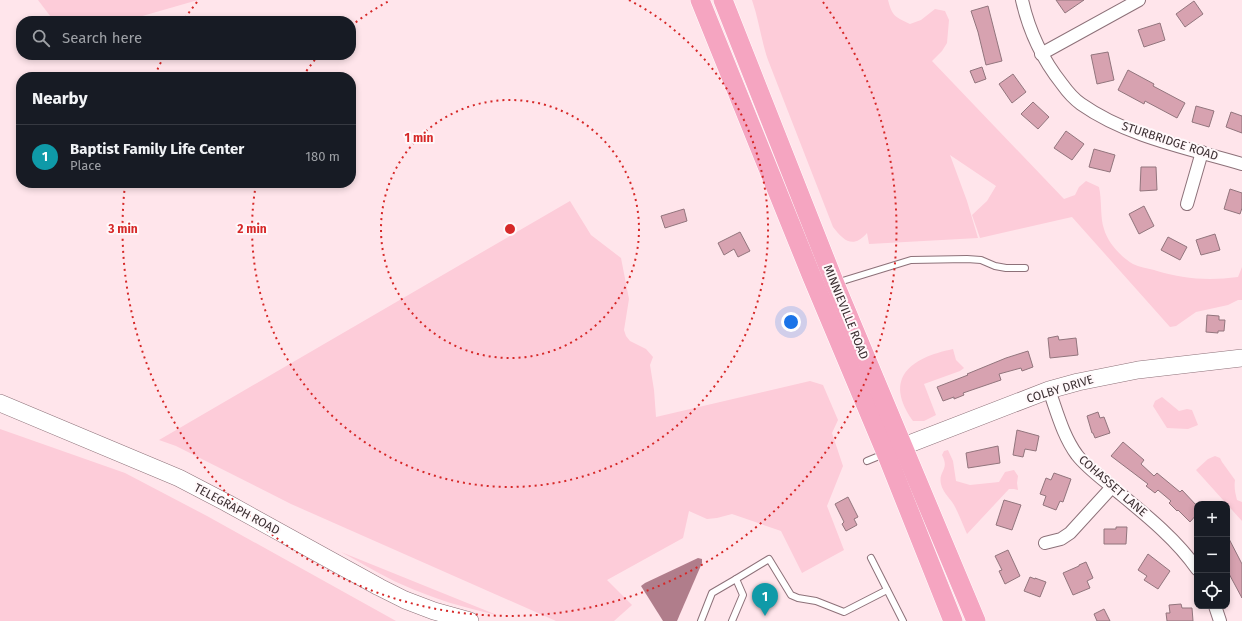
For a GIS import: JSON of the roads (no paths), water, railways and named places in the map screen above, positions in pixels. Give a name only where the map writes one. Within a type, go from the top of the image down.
[{"type":"main road","name":"MINNIEVILLE ROAD","points":[[700,0],[812,277],[976,621]]},
{"type":"main road","name":"MINNIEVILLE ROAD","points":[[723,0],[835,284],[894,450],[952,621]]},
{"type":"main road","name":"COLBY DRIVE","points":[[894,450],[1049,390],[1097,377],[1138,370],[1242,358]]},
{"type":"main road","name":"TELEGRAPH ROAD","points":[[0,403],[179,478],[372,584],[405,600],[434,611],[470,621]]},
{"type":"street","name":"STURBRIDGE ROAD","points":[[1022,0],[1026,19],[1041,54],[1054,74],[1080,103],[1102,117],[1152,138],[1242,164]]},
{"type":"street","points":[[1041,54],[1139,0]]},
{"type":"street","points":[[1187,204],[1202,152]]},
{"type":"street","name":"COHASSET LANE","points":[[1049,390],[1061,424],[1072,448],[1083,462],[1154,522],[1194,565]]},
{"type":"street","points":[[1045,543],[1061,539],[1070,533],[1112,487]]},
{"type":"street","points":[[1216,609],[1220,621]]},
{"type":"lane","points":[[835,284],[864,273],[911,260],[967,259],[981,260],[995,266],[1006,268],[1025,268]]},
{"type":"lane","points":[[867,461],[894,450]]},
{"type":"lane","points":[[871,558],[903,621]]},
{"type":"lane","points":[[701,621],[712,593],[769,559],[791,595],[798,598],[816,601],[844,612],[887,590]]},
{"type":"lane","points":[[732,621],[743,595],[736,579]]},
{"type":"place","name":"Baptist Family Life Center","points":[[765,616]]}]
